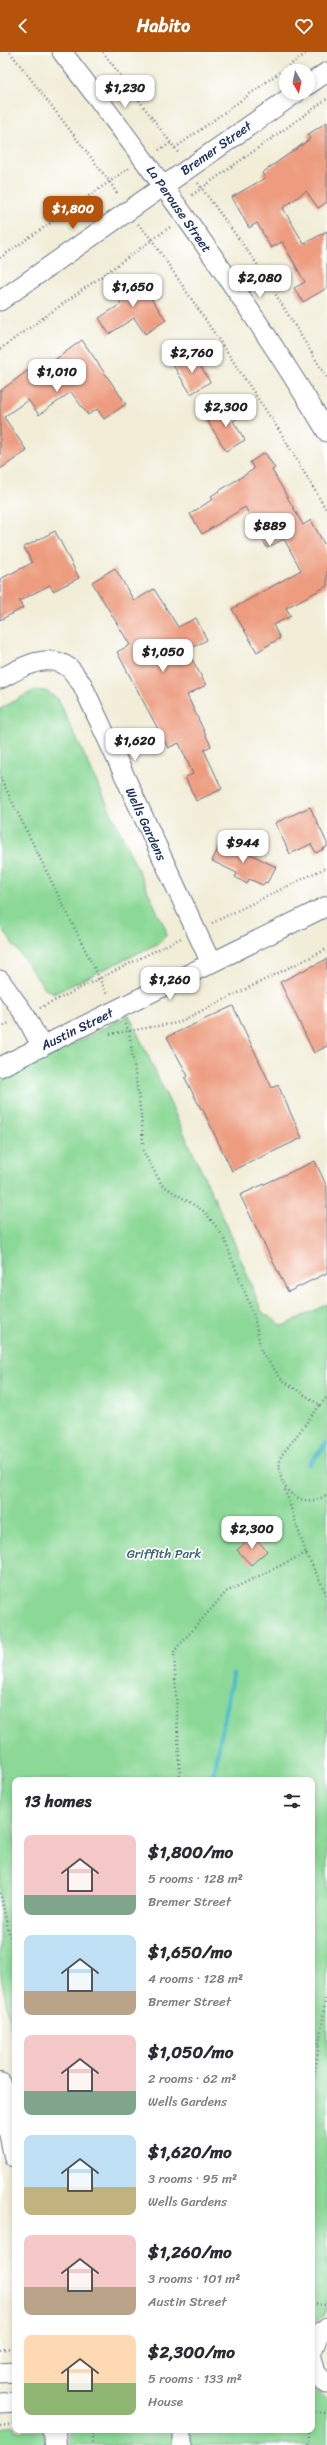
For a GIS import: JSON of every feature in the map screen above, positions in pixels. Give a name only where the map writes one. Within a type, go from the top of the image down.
[{"type":"main road","points":[[0,2084],[12,2142]]},
{"type":"main road","points":[[54,2433],[55,2445]]},
{"type":"street","name":"La Perouse Street","points":[[62,52],[163,185],[301,388],[327,432]]},
{"type":"street","points":[[315,80],[327,72]]},
{"type":"street","name":"Bremer Street","points":[[0,301],[127,210],[286,100]]},
{"type":"street","name":"Wells Gardens","points":[[0,679],[28,664],[51,661],[68,666],[82,684],[195,932],[212,963]]},
{"type":"street","name":"Austin Street","points":[[0,1067],[327,906]]},
{"type":"street","points":[[0,980],[25,1015],[42,1046]]},
{"type":"street","points":[[315,2360],[327,2327]]},
{"type":"street","points":[[0,2373],[12,2372]]},
{"type":"street","points":[[0,2403],[12,2402]]},
{"type":"street","points":[[182,2433],[182,2445]]},
{"type":"path","points":[[10,52],[110,181],[127,210],[152,240],[279,430],[327,511]]},
{"type":"path","points":[[103,52],[175,148],[257,264],[327,378]]},
{"type":"path","points":[[175,148],[308,52]]},
{"type":"path","points":[[0,349],[152,240],[202,188],[327,99]]},
{"type":"path","points":[[0,258],[110,181],[171,143]]},
{"type":"path","points":[[0,777],[98,979],[129,1031],[141,1115],[144,1152],[162,1185],[205,1212],[223,1236],[254,1316],[261,1351],[282,1380],[320,1405]]},
{"type":"path","points":[[0,1027],[327,867]]},
{"type":"path","points":[[104,1037],[177,1023],[327,949]]},
{"type":"path","points":[[327,1397],[281,1456],[279,1475],[285,1487],[306,1553],[327,1595]]},
{"type":"path","points":[[285,1487],[296,1497],[305,1500],[315,1499],[327,1494]]},
{"type":"path","points":[[180,1777],[174,1651],[226,1592],[306,1553]]},
{"type":"path","points":[[0,1893],[12,1945]]},
{"type":"path","points":[[315,2071],[327,1989]]},
{"type":"path","points":[[315,2304],[327,2305]]},
{"type":"path","points":[[0,2350],[12,2348]]},
{"type":"path","points":[[315,2412],[327,2413]]},
{"type":"path","points":[[0,2426],[12,2424]]},
{"type":"path","points":[[92,2433],[92,2445]]},
{"type":"path","points":[[309,2433],[309,2445]]},
{"type":"green space","points":[[35,690],[46,691],[58,699],[166,930],[166,936],[159,943],[55,993],[45,989],[0,926],[0,709]]},
{"type":"green space","name":"Griffith Park","points":[[129,1015],[230,1232],[262,1312],[283,1326],[327,1304],[327,2307],[323,2316],[315,2322],[315,1777],[12,1777],[12,2032],[0,1972],[0,1082]]},
{"type":"green space","points":[[315,2389],[327,2400],[327,2445],[68,2445],[69,2433],[315,2433]]},
{"type":"green space","points":[[12,2426],[12,2433],[43,2433],[44,2445],[0,2445],[0,2428]]},
{"type":"building","points":[[327,122],[327,202],[318,208],[306,191],[283,208],[304,244],[327,231],[327,288],[303,302],[294,288],[305,282],[282,242],[271,248],[257,223],[249,228],[232,197],[265,178],[262,173],[310,139],[307,135]]},
{"type":"building","points":[[135,275],[166,320],[145,334],[134,318],[109,334],[99,318],[121,304],[112,290]]},
{"type":"building","points":[[82,340],[126,404],[104,419],[97,409],[88,415],[71,392],[39,415],[28,400],[4,417],[27,451],[0,469],[0,391],[30,369],[34,375]]},
{"type":"building","points":[[192,353],[210,382],[191,394],[173,365]]},
{"type":"building","points":[[230,406],[238,418],[233,421],[245,440],[226,451],[207,420]]},
{"type":"building","points":[[265,453],[275,468],[272,470],[303,525],[311,520],[327,549],[327,586],[286,608],[291,616],[273,625],[280,638],[257,652],[232,609],[301,570],[284,539],[267,548],[245,507],[202,534],[190,514],[213,499],[211,496],[254,469],[250,462]]},
{"type":"building","points":[[55,531],[79,578],[53,591],[50,585],[19,601],[23,608],[0,620],[0,579],[32,563],[24,547]]},
{"type":"building","points":[[115,568],[134,601],[154,589],[178,627],[196,618],[207,640],[187,650],[206,685],[187,695],[211,746],[204,750],[222,789],[196,801],[185,777],[193,774],[179,743],[168,748],[117,652],[130,645],[92,582]]},
{"type":"building","points":[[310,807],[327,843],[327,847],[316,853],[311,844],[290,854],[275,823]]},
{"type":"building","points":[[222,840],[276,867],[267,883],[265,882],[263,885],[249,879],[247,884],[235,877],[237,873],[212,861]]},
{"type":"building","points":[[327,959],[327,1046],[314,1053],[280,982]]},
{"type":"building","points":[[233,1006],[272,1088],[278,1085],[302,1138],[232,1171],[202,1108],[201,1109],[185,1078],[188,1076],[167,1037]]},
{"type":"building","points":[[315,1161],[327,1187],[327,1273],[288,1292],[240,1195]]},
{"type":"building","points":[[253,1536],[267,1551],[251,1565],[237,1550]]},
{"type":"waterway","points":[[309,1464],[327,1443]]},
{"type":"waterway","points":[[213,1777],[233,1674]]}]
